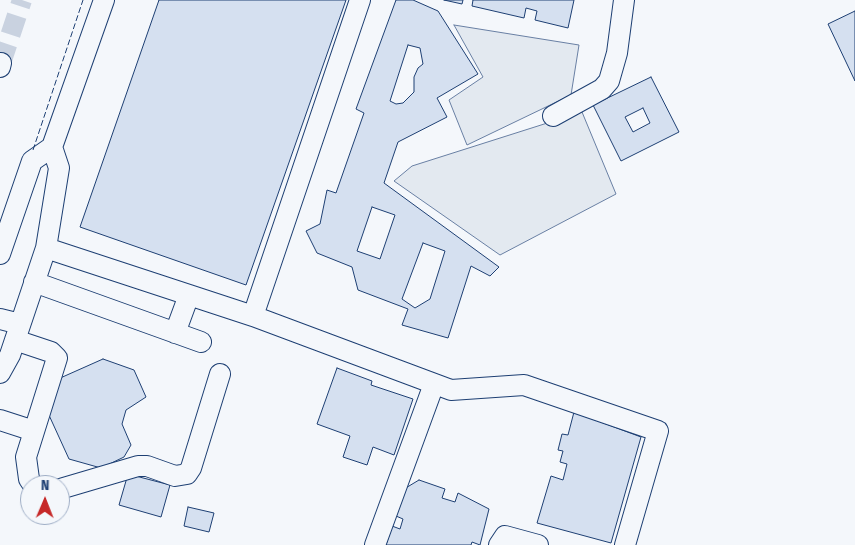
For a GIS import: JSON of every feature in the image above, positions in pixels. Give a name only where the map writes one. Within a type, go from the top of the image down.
[{"type":"lane","points":[[0,254],[32,161],[52,147],[104,0]]},
{"type":"lane","points":[[253,316],[360,0]]},
{"type":"lane","points":[[553,116],[602,89],[609,81],[616,62],[624,0]]},
{"type":"lane","points":[[0,373],[46,248],[59,168],[52,147]]},
{"type":"lane","points":[[46,248],[253,316],[450,390],[524,385],[658,430],[625,545]]},
{"type":"lane","points":[[34,282],[201,342]]},
{"type":"lane","points":[[175,333],[189,295]]},
{"type":"lane","points":[[0,319],[11,342]]},
{"type":"lane","points":[[11,342],[51,352],[57,358],[26,457],[28,475]]},
{"type":"lane","points":[[70,486],[138,466],[147,466],[176,476],[187,474],[191,468],[220,374]]},
{"type":"lane","points":[[375,545],[434,384]]},
{"type":"lane","points":[[0,420],[34,431]]},
{"type":"lane","points":[[499,545],[505,536],[538,545]]},
{"type":"shaded area","points":[[454,25],[579,45],[571,95],[467,145],[449,100],[483,77]]},
{"type":"shaded area","points":[[582,112],[616,194],[500,255],[394,181],[412,166]]},
{"type":"building","points":[[159,0],[346,0],[246,285],[80,227]]},
{"type":"building","points":[[396,0],[413,0],[438,11],[478,74],[437,98],[447,117],[398,142],[384,183],[499,267],[490,276],[471,266],[448,338],[402,325],[408,309],[358,290],[352,267],[317,253],[306,231],[320,224],[327,190],[336,193],[364,113],[356,109]],"holes":[[[408,45],[420,48],[423,64],[418,68],[414,77],[414,92],[403,103],[396,104],[390,101]],[[372,207],[395,215],[380,259],[357,251]],[[423,243],[445,251],[430,299],[415,308],[402,299]]]},
{"type":"building","points":[[444,0],[463,0],[462,4]]},
{"type":"building","points":[[473,0],[574,0],[568,28],[535,20],[537,11],[526,8],[524,18],[472,6]]},
{"type":"building","points":[[855,11],[855,81],[828,24]]},
{"type":"building","points":[[651,77],[679,132],[621,161],[593,105]],"holes":[[[643,108],[650,123],[633,132],[625,117]]]},
{"type":"building","points":[[103,359],[134,370],[146,397],[126,410],[122,424],[131,445],[124,457],[101,468],[69,459],[48,413],[58,379]]},
{"type":"building","points":[[337,368],[372,381],[371,385],[413,399],[394,455],[373,447],[367,465],[343,457],[350,436],[317,424]]},
{"type":"building","points":[[574,412],[641,437],[611,543],[537,523],[551,476],[563,480],[567,464],[560,462],[563,451],[558,450],[562,434],[568,435]]},
{"type":"building","points":[[128,474],[170,485],[161,517],[119,505]]},
{"type":"building","points":[[419,480],[445,489],[442,498],[455,502],[458,493],[489,509],[480,545],[472,542],[471,545],[386,545],[392,526],[400,529],[403,519],[396,516],[404,489]]},
{"type":"building","points":[[188,507],[214,513],[209,532],[184,526]]},
{"type":"tunnel","points":[[1,63],[22,0]]},
{"type":"fence","points":[[33,150],[83,0]]}]
